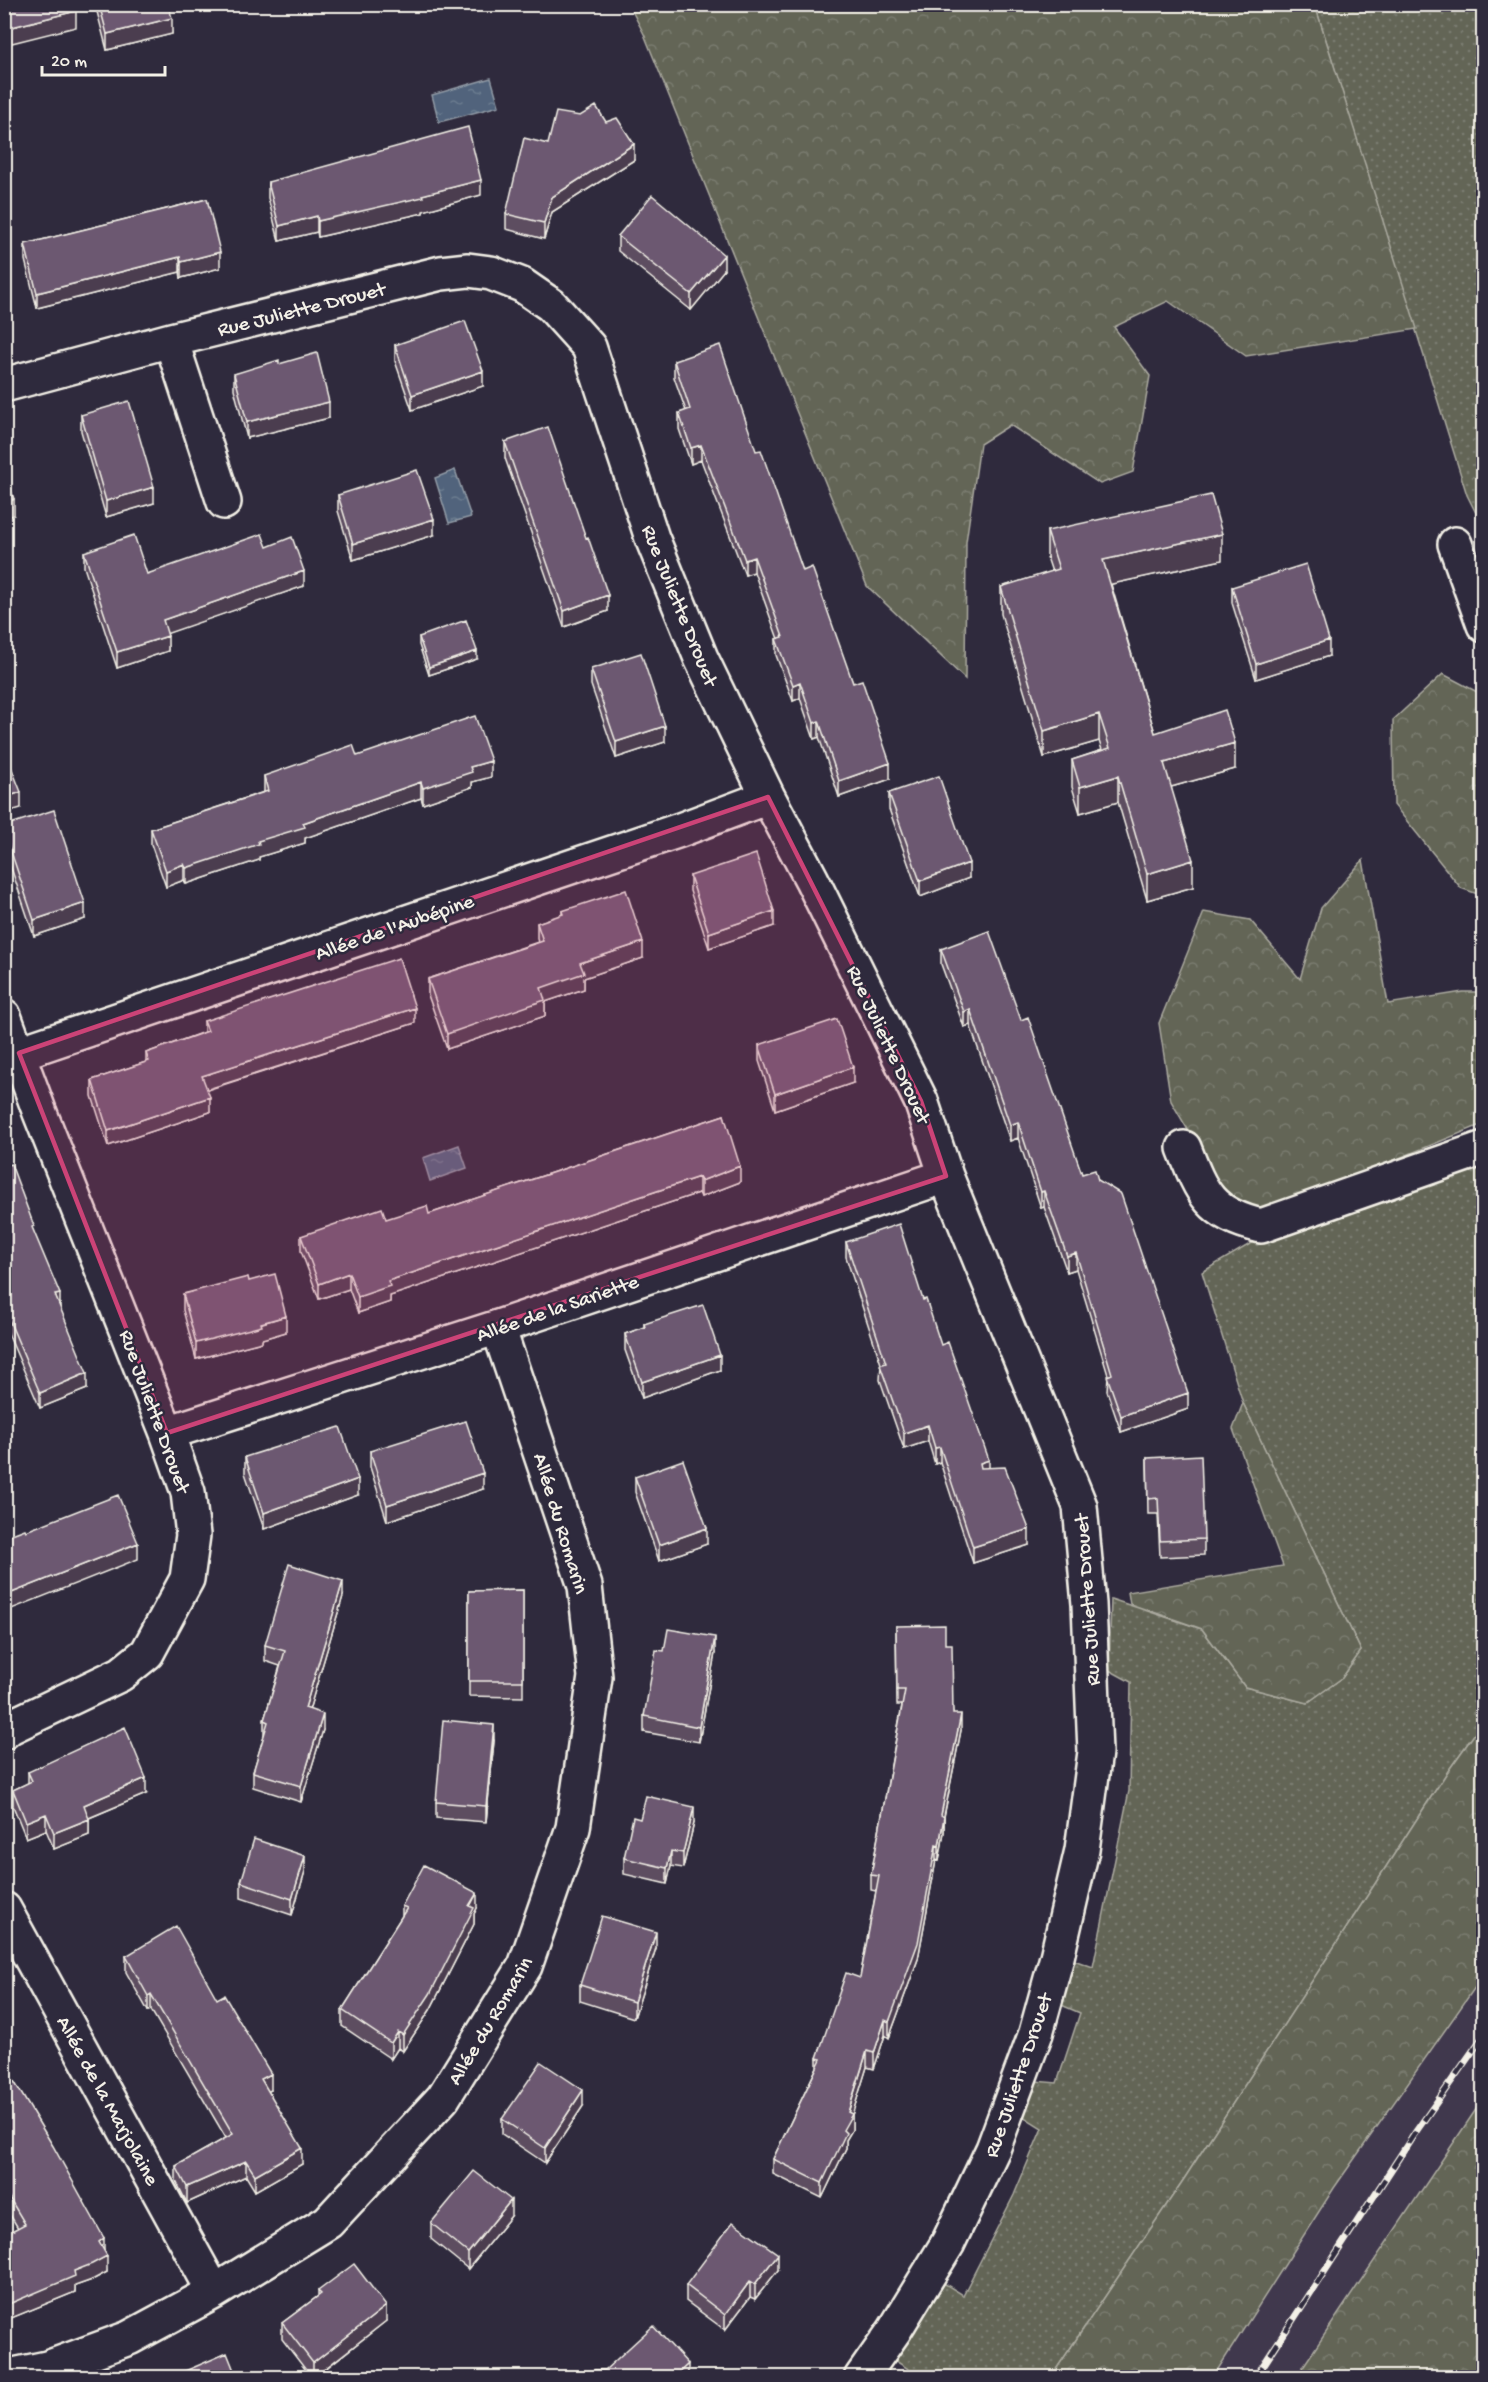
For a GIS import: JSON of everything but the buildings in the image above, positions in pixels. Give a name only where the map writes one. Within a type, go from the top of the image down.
[{"type":"street","name":"Rue Juliette Drouet","points":[[4,385],[171,340],[441,273],[468,270],[490,273],[522,285],[551,305],[589,347],[652,538],[701,658],[768,797],[812,880],[921,1101],[946,1176],[1080,1506],[1089,1604],[1095,1752],[1082,1850],[1057,1957],[1036,2033],[993,2149],[948,2243],[894,2331],[861,2378]]},
{"type":"street","points":[[171,340],[224,502]]},
{"type":"street","points":[[1455,544],[1484,625]]},
{"type":"street","name":"Allée de l'Aubépine","points":[[19,1053],[680,830],[768,797]]},
{"type":"street","name":"Rue Juliette Drouet","points":[[4,1016],[167,1433],[188,1492],[194,1535],[187,1579],[147,1653],[121,1674],[10,1726],[4,1732]]},
{"type":"street","points":[[1184,1148],[1199,1185],[1215,1206],[1237,1220],[1261,1226],[1484,1148]]},
{"type":"street","name":"Allée de la Sariette","points":[[167,1433],[498,1327],[946,1176]]},
{"type":"street","name":"Allée du Romarin","points":[[4,2377],[47,2368],[129,2338],[214,2292],[328,2222],[443,2098],[525,1966],[573,1828],[595,1677],[585,1586],[498,1327]]},
{"type":"street","name":"Allée de la Marjolaine","points":[[4,1909],[214,2292]]},
{"type":"highlighted area","points":[[768,797],[921,1101],[946,1176],[167,1433],[19,1053]]},
{"type":"shaded area","points":[[1483,1976],[1483,2099],[1296,2377],[1213,2378],[1334,2188]]},
{"type":"green space","points":[[629,5],[1315,5],[1417,329],[1246,356],[1168,301],[1114,327],[1150,376],[1133,472],[1100,484],[1010,425],[980,444],[966,542],[965,679],[867,586],[644,34]]},
{"type":"green space","points":[[1315,5],[1483,5],[1483,527],[1467,495]]},
{"type":"green space","points":[[1443,674],[1483,695],[1483,896],[1461,888],[1394,805],[1393,720]]},
{"type":"green space","points":[[1363,860],[1388,1004],[1463,992],[1483,992],[1483,1124],[1269,1211],[1227,1197],[1171,1101],[1159,1023],[1204,912],[1250,920],[1300,979],[1321,908]]},
{"type":"green space","points":[[1483,1160],[1483,1722],[1446,1774],[1186,2176],[1051,2377],[921,2377],[894,2360],[942,2282],[963,2295],[1014,2195],[1042,2128],[1021,2115],[1035,2081],[1057,2083],[1080,2013],[1059,2004],[1071,1959],[1093,1967],[1129,1791],[1131,1682],[1109,1670],[1111,1599],[1202,1629],[1245,1687],[1307,1703],[1342,1678],[1361,1651],[1243,1403],[1202,1272],[1250,1244]]},
{"type":"green space","points":[[1243,1403],[1361,1651],[1342,1678],[1307,1703],[1245,1687],[1202,1629],[1130,1604],[1128,1592],[1283,1566],[1233,1429]]},
{"type":"green space","points":[[1483,1722],[1483,1976],[1334,2188],[1213,2377],[1051,2377],[1186,2176],[1446,1774]]},
{"type":"green space","points":[[1483,2099],[1483,2377],[1296,2377]]},
{"type":"water","points":[[491,78],[499,106],[439,122],[432,95]]},
{"type":"water","points":[[455,470],[471,517],[449,523],[435,478]]},
{"type":"water","points":[[459,1145],[467,1168],[430,1181],[423,1158]]},
{"type":"railway","points":[[1255,2378],[1417,2130],[1484,2035]]}]
